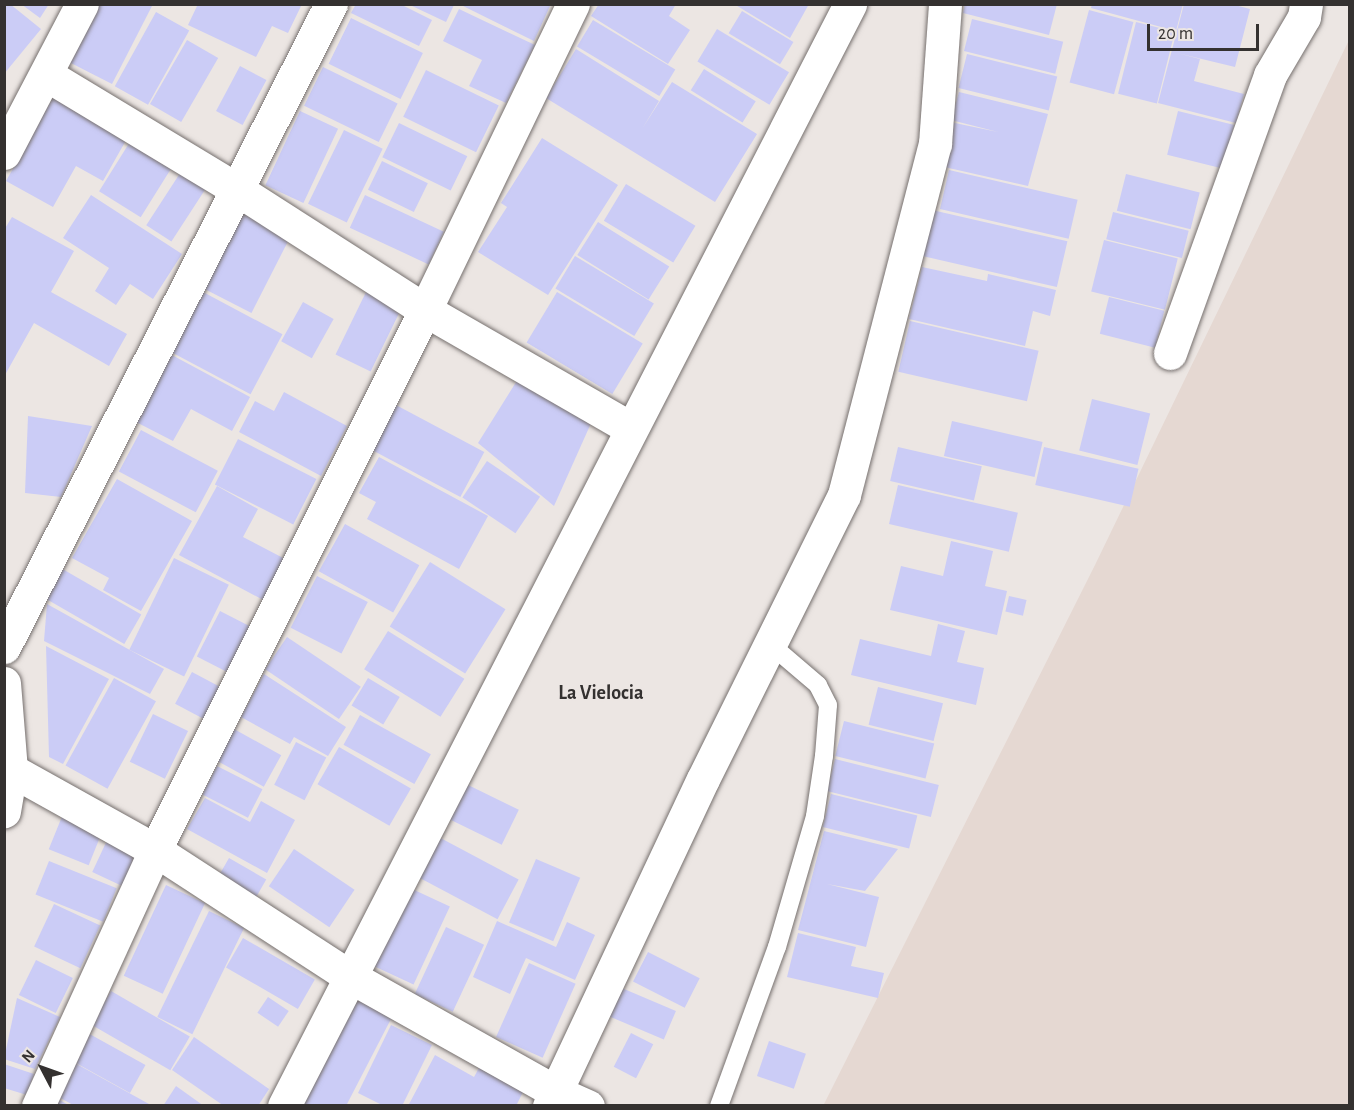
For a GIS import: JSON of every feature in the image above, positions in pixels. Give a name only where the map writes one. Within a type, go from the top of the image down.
[{"type":"street","points":[[4,153],[47,75],[82,4]]},
{"type":"street","points":[[4,647],[331,4]]},
{"type":"street","points":[[38,1106],[155,850],[425,310],[573,4]]},
{"type":"street","points":[[284,1106],[630,428],[850,4]]},
{"type":"street","points":[[553,1099],[703,779],[844,495],[935,144],[945,4]]},
{"type":"street","points":[[1170,353],[1270,75],[1304,17],[1305,4]]},
{"type":"street","points":[[47,75],[238,190],[425,310],[630,428]]},
{"type":"street","points":[[4,683],[8,766],[4,811]]},
{"type":"street","points":[[8,766],[155,850],[349,976],[553,1099],[588,1106]]},
{"type":"lane","points":[[719,1106],[777,947],[815,816],[824,756],[828,705],[818,686],[770,644]]},
{"type":"shaded area","points":[[1349,40],[1349,1105],[823,1106],[1095,565]]},
{"type":"building","points":[[4,4],[10,4],[41,29],[4,74]]},
{"type":"building","points":[[21,4],[49,4],[40,18]]},
{"type":"building","points":[[94,4],[153,4],[112,84],[65,60]]},
{"type":"building","points":[[198,4],[302,4],[288,33],[272,26],[256,57],[188,25]]},
{"type":"building","points":[[356,4],[400,4],[432,20],[419,46],[351,13]]},
{"type":"building","points":[[459,4],[551,4],[534,41]]},
{"type":"building","points":[[599,4],[676,4],[669,16],[690,30],[668,64],[591,16]]},
{"type":"building","points":[[734,4],[809,4],[790,38]]},
{"type":"building","points":[[965,4],[1057,4],[1049,35],[963,13]]},
{"type":"building","points":[[1092,4],[1183,4],[1176,31],[1091,8]]},
{"type":"building","points":[[1184,4],[1231,4],[1250,9],[1235,67],[1177,53],[1200,59],[1194,81],[1244,94],[1236,123],[1158,103]]},
{"type":"building","points":[[410,5],[454,5],[446,22]]},
{"type":"building","points":[[459,9],[535,45],[506,103],[469,86],[482,60],[443,41]]},
{"type":"building","points":[[1089,10],[1133,22],[1114,94],[1070,82]]},
{"type":"building","points":[[742,11],[793,42],[780,64],[729,33]]},
{"type":"building","points":[[156,12],[189,30],[148,105],[115,86]]},
{"type":"building","points":[[351,18],[423,53],[401,99],[329,64]]},
{"type":"building","points":[[972,19],[1063,42],[1055,74],[964,51]]},
{"type":"building","points":[[593,20],[675,69],[659,96],[577,47]]},
{"type":"building","points":[[1136,22],[1175,32],[1157,103],[1118,94]]},
{"type":"building","points":[[717,29],[789,72],[769,105],[697,62]]},
{"type":"building","points":[[187,40],[218,58],[181,122],[150,104]]},
{"type":"building","points":[[576,49],[659,101],[642,129],[672,82],[757,134],[715,202],[546,98]]},
{"type":"building","points":[[967,54],[1057,76],[1049,110],[959,88]]},
{"type":"building","points":[[240,66],[266,80],[243,125],[216,111]]},
{"type":"building","points":[[323,67],[398,103],[379,142],[304,106]]},
{"type":"building","points":[[704,69],[756,101],[742,123],[691,90]]},
{"type":"building","points":[[426,70],[499,106],[476,152],[403,117]]},
{"type":"building","points":[[959,92],[1048,114],[1028,186],[940,166],[950,122],[998,132],[951,120]]},
{"type":"building","points":[[55,94],[129,135],[103,181],[76,166],[53,207],[6,181]]},
{"type":"building","points":[[300,111],[338,129],[303,203],[265,185]]},
{"type":"building","points":[[1178,111],[1234,125],[1223,169],[1167,155]]},
{"type":"building","points":[[399,123],[467,156],[451,190],[382,157]]},
{"type":"building","points":[[344,130],[383,149],[347,223],[308,204]]},
{"type":"building","points":[[133,137],[175,163],[141,217],[99,191]]},
{"type":"building","points":[[542,138],[618,185],[548,295],[478,252],[507,207],[501,203]]},
{"type":"building","points":[[382,161],[428,183],[414,212],[368,190]]},
{"type":"building","points":[[186,164],[211,180],[171,242],[146,225]]},
{"type":"building","points":[[949,170],[1078,200],[1069,239],[940,209]]},
{"type":"building","points":[[1126,174],[1200,192],[1191,229],[1117,211]]},
{"type":"building","points":[[626,184],[695,226],[673,263],[604,221]]},
{"type":"building","points":[[91,195],[182,254],[153,299],[130,284],[116,305],[95,291],[109,268],[63,238]]},
{"type":"building","points":[[365,195],[444,232],[429,264],[350,228]]},
{"type":"building","points":[[242,206],[293,232],[251,313],[201,287]]},
{"type":"building","points":[[932,210],[1067,241],[1057,287],[921,256]]},
{"type":"building","points":[[1113,212],[1189,231],[1182,258],[1106,239]]},
{"type":"building","points":[[12,217],[74,251],[51,292],[127,334],[109,366],[34,323],[5,375],[4,230]]},
{"type":"building","points":[[598,222],[669,267],[649,300],[577,255]]},
{"type":"building","points":[[1104,240],[1178,258],[1165,310],[1091,291]]},
{"type":"building","points":[[575,256],[654,303],[634,336],[555,289]]},
{"type":"building","points":[[922,267],[987,281],[988,274],[1056,290],[1050,316],[1033,311],[1025,346],[909,319]]},
{"type":"building","points":[[368,288],[403,305],[371,372],[336,355]]},
{"type":"building","points":[[203,292],[282,334],[251,394],[171,352]]},
{"type":"building","points":[[557,292],[643,344],[612,394],[527,343]]},
{"type":"building","points":[[1109,297],[1164,311],[1155,348],[1100,334]]},
{"type":"building","points":[[303,302],[334,319],[312,358],[281,341]]},
{"type":"building","points":[[910,321],[1039,351],[1027,401],[898,372]]},
{"type":"building","points":[[170,354],[250,397],[232,431],[191,409],[173,441],[136,422]]},
{"type":"building","points":[[518,379],[592,421],[554,506],[478,443]]},
{"type":"building","points":[[284,392],[347,426],[321,476],[239,432],[255,401],[274,411]]},
{"type":"building","points":[[1092,399],[1150,414],[1137,465],[1079,450]]},
{"type":"building","points":[[396,405],[484,452],[460,497],[372,450]]},
{"type":"building","points":[[28,416],[92,426],[61,497],[25,493]]},
{"type":"building","points":[[952,421],[1043,442],[1035,477],[944,456]]},
{"type":"building","points":[[141,430],[218,471],[196,512],[119,471]]},
{"type":"building","points":[[238,439],[316,479],[293,524],[215,484]]},
{"type":"building","points":[[898,447],[982,466],[974,500],[890,481]]},
{"type":"building","points":[[1044,447],[1139,469],[1130,507],[1035,485]]},
{"type":"building","points":[[379,457],[488,516],[459,569],[367,519],[376,502],[359,493]]},
{"type":"building","points":[[487,461],[540,497],[515,533],[462,497]]},
{"type":"building","points":[[117,479],[192,521],[141,611],[103,590],[109,578],[72,558]]},
{"type":"building","points":[[898,485],[1018,513],[1009,552],[889,524]]},
{"type":"building","points":[[217,486],[258,509],[243,537],[287,560],[265,601],[179,555]]},
{"type":"building","points":[[345,524],[419,565],[393,612],[319,571]]},
{"type":"building","points":[[951,541],[993,551],[985,586],[1007,591],[997,635],[890,610],[901,566],[943,576]]},
{"type":"building","points":[[174,558],[229,585],[184,676],[129,650]]},
{"type":"building","points":[[430,562],[505,609],[465,674],[390,626]]},
{"type":"building","points":[[59,567],[141,614],[124,644],[42,596]]},
{"type":"building","points":[[317,576],[368,602],[341,654],[291,628]]},
{"type":"building","points":[[1009,596],[1027,600],[1023,616],[1005,612]]},
{"type":"building","points":[[47,604],[164,669],[150,694],[44,641]]},
{"type":"building","points":[[220,611],[250,626],[227,672],[197,656]]},
{"type":"building","points":[[938,624],[965,631],[957,662],[984,668],[976,705],[851,675],[860,639],[931,656]]},
{"type":"building","points":[[388,631],[464,679],[440,717],[364,669]]},
{"type":"building","points":[[287,637],[361,687],[339,719],[265,669]]},
{"type":"building","points":[[46,646],[109,679],[63,764],[49,757]]},
{"type":"building","points":[[192,672],[220,687],[203,719],[175,704]]},
{"type":"building","points":[[264,674],[346,727],[328,756],[294,737],[290,744],[241,717]]},
{"type":"building","points":[[114,678],[156,701],[108,789],[66,765]]},
{"type":"building","points":[[368,678],[400,697],[383,724],[352,705]]},
{"type":"building","points":[[878,687],[943,703],[934,741],[869,725]]},
{"type":"building","points":[[153,714],[188,731],[165,779],[130,762]]},
{"type":"building","points":[[360,715],[431,754],[414,784],[344,745]]},
{"type":"building","points":[[844,721],[934,743],[926,778],[835,756]]},
{"type":"building","points":[[234,729],[281,755],[264,787],[217,760]]},
{"type":"building","points":[[296,742],[326,757],[305,800],[274,785]]},
{"type":"building","points":[[339,747],[411,788],[389,826],[318,784]]},
{"type":"building","points":[[835,759],[939,785],[931,817],[827,791]]},
{"type":"building","points":[[217,766],[262,789],[248,818],[202,795]]},
{"type":"building","points":[[464,783],[519,810],[502,845],[447,818]]},
{"type":"building","points":[[831,794],[917,816],[909,849],[823,827]]},
{"type":"building","points":[[205,798],[250,822],[261,801],[295,820],[267,873],[187,829]]},
{"type":"building","points":[[63,814],[103,830],[89,865],[49,849]]},
{"type":"building","points":[[824,831],[898,849],[865,891],[827,884],[879,897],[866,947],[798,930]]},
{"type":"building","points":[[110,834],[140,848],[122,886],[92,872]]},
{"type":"building","points":[[433,834],[519,880],[498,919],[412,874]]},
{"type":"building","points":[[294,849],[355,890],[329,927],[269,886]]},
{"type":"building","points":[[229,858],[266,880],[255,899],[217,878]]},
{"type":"building","points":[[536,859],[580,878],[553,941],[509,923]]},
{"type":"building","points":[[49,861],[117,888],[103,922],[36,894]]},
{"type":"building","points":[[166,885],[205,903],[163,994],[124,976]]},
{"type":"building","points":[[410,888],[450,907],[414,985],[374,966]]},
{"type":"building","points":[[54,904],[100,926],[80,968],[34,947]]},
{"type":"building","points":[[209,911],[244,928],[192,1034],[157,1017]]},
{"type":"building","points":[[497,921],[556,947],[567,922],[595,935],[575,980],[526,958],[510,994],[473,977]]},
{"type":"building","points":[[446,927],[484,945],[453,1012],[415,994]]},
{"type":"building","points":[[798,933],[856,947],[851,966],[884,973],[878,998],[787,977]]},
{"type":"building","points":[[243,938],[315,980],[298,1009],[226,967]]},
{"type":"building","points":[[648,952],[700,978],[685,1008],[633,981]]},
{"type":"building","points":[[36,960],[73,978],[56,1013],[19,995]]},
{"type":"building","points":[[529,963],[576,984],[543,1058],[496,1037]]},
{"type":"building","points":[[617,986],[676,1011],[664,1040],[605,1015]]},
{"type":"building","points":[[111,991],[190,1036],[170,1070],[92,1025]]},
{"type":"building","points":[[268,997],[289,1011],[278,1027],[257,1013]]},
{"type":"building","points":[[17,998],[60,1017],[35,1069],[4,1059]]},
{"type":"building","points":[[356,999],[392,1017],[346,1106],[302,1106]]},
{"type":"building","points":[[391,1025],[432,1045],[402,1106],[384,1106],[358,1093]]},
{"type":"building","points":[[86,1032],[145,1065],[130,1093],[70,1060]]},
{"type":"building","points":[[631,1033],[653,1044],[636,1078],[614,1067]]},
{"type":"building","points":[[194,1037],[269,1089],[258,1106],[224,1106],[172,1070]]},
{"type":"building","points":[[769,1041],[806,1054],[794,1089],[757,1076]]},
{"type":"building","points":[[435,1055],[474,1077],[480,1066],[524,1090],[516,1106],[408,1106]]},
{"type":"building","points":[[73,1062],[149,1104],[148,1106],[75,1106],[55,1095]]},
{"type":"building","points":[[4,1064],[34,1074],[27,1095],[4,1088]]},
{"type":"building","points":[[176,1086],[204,1106],[163,1106]]},
{"type":"building","points":[[56,1098],[70,1106],[51,1106]]},
{"type":"district","name":"La Vielocia","points":[[601,693]]}]
